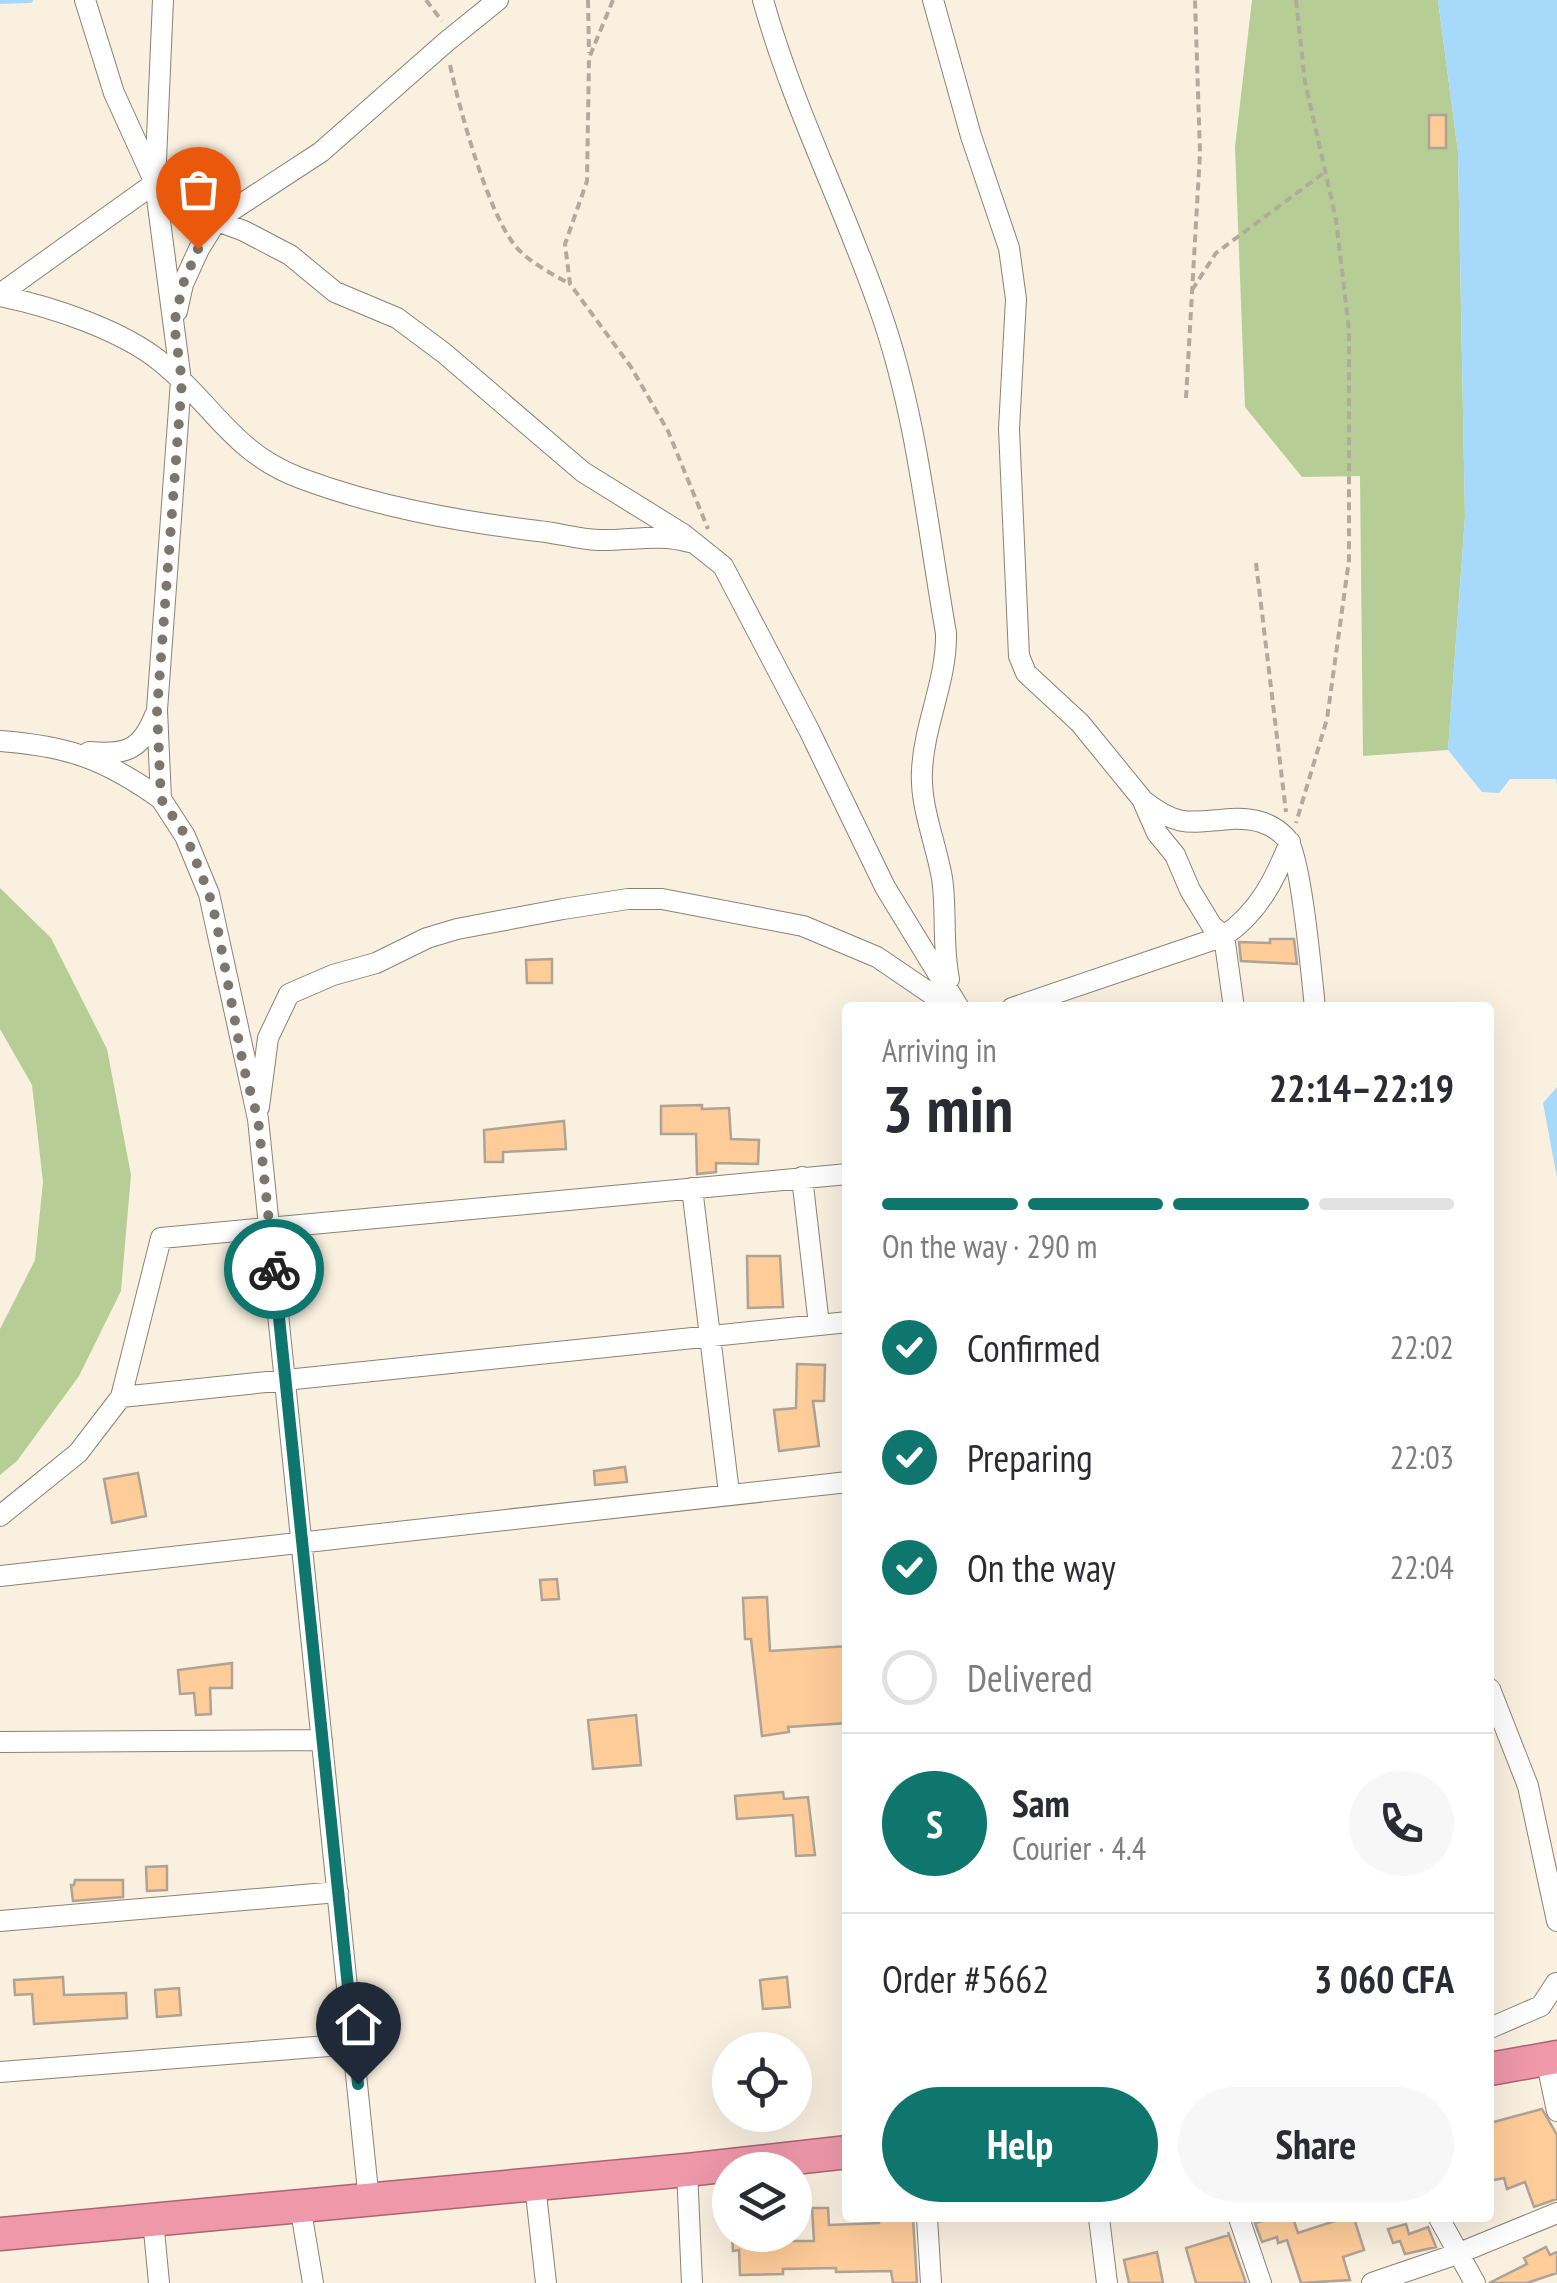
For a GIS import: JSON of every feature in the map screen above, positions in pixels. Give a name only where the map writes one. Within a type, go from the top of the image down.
[{"type":"highway","points":[[1494,2068],[1552,2058]]},
{"type":"highway","points":[[0,2234],[842,2153]]},
{"type":"street","points":[[86,0],[114,93],[155,183],[191,211],[290,255],[335,292],[397,318],[444,353],[583,472],[700,546],[723,566],[886,887],[954,1002]]},
{"type":"street","points":[[161,799],[157,710],[182,381],[155,183],[163,0]]},
{"type":"street","points":[[174,324],[183,284],[198,249],[217,220],[322,152],[498,0]]},
{"type":"street","points":[[763,0],[777,51],[881,313],[909,410],[946,633],[946,663],[930,717],[922,772],[925,806],[942,879],[942,950],[954,1002]]},
{"type":"street","points":[[934,0],[971,136],[1009,248],[1014,282],[1009,429],[1019,656],[1026,673],[1080,723],[1142,799],[1190,890],[1212,926],[1224,936],[1233,1002]]},
{"type":"street","points":[[0,295],[155,183]]},
{"type":"street","points":[[0,295],[26,301],[128,341],[160,361],[238,442],[264,461],[348,495],[491,525],[598,540],[675,538],[700,546]]},
{"type":"street","points":[[0,741],[118,754],[137,745],[148,733],[157,710]]},
{"type":"street","points":[[77,752],[130,777],[161,799],[186,836],[209,894],[258,1119],[369,2201]]},
{"type":"street","points":[[1142,799],[1178,822],[1242,819],[1267,823],[1290,842],[1304,907],[1314,1002]]},
{"type":"street","points":[[1030,1002],[1224,936],[1244,922],[1273,884],[1290,842]]},
{"type":"street","points":[[258,1119],[268,1038],[289,994],[333,975],[376,964],[427,938],[563,909],[662,898],[803,926],[877,957],[954,1002]]},
{"type":"street","points":[[0,1516],[78,1452],[120,1397],[161,1238],[842,1175]]},
{"type":"street","points":[[802,1178],[819,1325]]},
{"type":"street","points":[[692,1188],[730,1492]]},
{"type":"street","points":[[120,1397],[842,1323]]},
{"type":"street","points":[[0,1576],[842,1483]]},
{"type":"street","points":[[1494,1699],[1528,1786],[1557,1921]]},
{"type":"street","points":[[0,1742],[322,1740]]},
{"type":"street","points":[[0,1921],[338,1892]]},
{"type":"street","points":[[1494,2026],[1541,2006],[1557,1983],[1557,1973]]},
{"type":"street","points":[[0,2072],[354,2044]]},
{"type":"street","points":[[1552,2058],[1557,2110]]},
{"type":"street","points":[[687,2170],[692,2283]]},
{"type":"street","points":[[535,2185],[546,2283]]},
{"type":"street","points":[[300,2205],[312,2283]]},
{"type":"street","points":[[1372,2283],[1557,2214]]},
{"type":"street","points":[[153,2220],[160,2283]]},
{"type":"street","points":[[928,2222],[931,2283]]},
{"type":"street","points":[[1099,2222],[1106,2283]]},
{"type":"street","points":[[1240,2222],[1261,2283]]},
{"type":"street","points":[[1441,2222],[1475,2283]]},
{"type":"path","points":[[426,0],[441,16],[455,88],[487,190],[513,244],[542,269],[570,284],[630,367],[668,431],[723,566]]},
{"type":"path","points":[[570,284],[565,244],[587,181],[588,0]]},
{"type":"path","points":[[589,58],[613,0]]},
{"type":"path","points":[[1186,398],[1200,153],[1195,0]]},
{"type":"path","points":[[1290,842],[1327,719],[1349,560],[1349,330],[1336,219],[1305,82],[1296,0]]},
{"type":"path","points":[[1190,294],[1216,253],[1325,172]]},
{"type":"path","points":[[1256,563],[1290,842]]},
{"type":"green space","points":[[1252,0],[1438,0],[1458,152],[1465,517],[1448,750],[1363,756],[1360,476],[1302,477],[1245,407],[1235,147]]},
{"type":"green space","points":[[0,888],[51,938],[107,1049],[131,1175],[121,1291],[79,1376],[17,1461],[0,1475],[0,1329],[35,1260],[43,1182],[32,1085],[0,1029]]},
{"type":"water","points":[[1438,0],[1557,0],[1557,786],[1556,779],[1510,779],[1499,793],[1482,792],[1448,750],[1465,517],[1458,152]]},
{"type":"water","points":[[1557,1087],[1557,1178],[1543,1103]]},
{"type":"building","points":[[1429,115],[1446,115],[1446,148],[1429,148]]},
{"type":"building","points":[[1270,939],[1294,939],[1297,964],[1241,961],[1239,942],[1270,943]]},
{"type":"building","points":[[552,959],[552,983],[527,983],[526,960]]},
{"type":"building","points":[[702,1105],[702,1109],[729,1108],[731,1139],[759,1140],[758,1164],[716,1163],[716,1172],[697,1174],[696,1134],[661,1134],[661,1106]]},
{"type":"building","points":[[564,1121],[566,1149],[503,1152],[503,1162],[485,1162],[484,1130]]},
{"type":"building","points":[[747,1256],[780,1256],[783,1307],[748,1308]]},
{"type":"building","points":[[797,1364],[825,1365],[824,1401],[813,1401],[819,1446],[779,1451],[774,1410],[796,1408]]},
{"type":"building","points":[[625,1467],[627,1482],[595,1485],[594,1471]]},
{"type":"building","points":[[138,1473],[146,1516],[112,1523],[104,1479]]},
{"type":"building","points":[[557,1579],[559,1599],[542,1600],[540,1580]]},
{"type":"building","points":[[767,1597],[770,1651],[842,1646],[842,1723],[788,1727],[789,1732],[762,1736],[751,1639],[745,1639],[743,1598]]},
{"type":"building","points":[[232,1663],[232,1688],[210,1688],[211,1714],[196,1715],[194,1693],[180,1694],[178,1670]]},
{"type":"building","points":[[636,1715],[641,1765],[593,1769],[588,1720]]},
{"type":"building","points":[[783,1792],[784,1799],[808,1797],[815,1855],[796,1856],[793,1815],[737,1819],[735,1796]]},
{"type":"building","points":[[167,1866],[167,1890],[147,1891],[146,1867]]},
{"type":"building","points":[[75,1880],[123,1880],[123,1897],[73,1901],[71,1885]]},
{"type":"building","points":[[63,1977],[64,1995],[126,1993],[127,2018],[34,2024],[32,1994],[15,1995],[14,1980]]},
{"type":"building","points":[[787,1977],[790,2007],[763,2009],[760,1980]]},
{"type":"building","points":[[179,1988],[181,2015],[157,2017],[155,1990]]},
{"type":"building","points":[[1542,2109],[1557,2135],[1557,2199],[1534,2207],[1525,2182],[1507,2189],[1504,2178],[1494,2180],[1494,2122]]},
{"type":"building","points":[[812,2208],[828,2208],[829,2225],[913,2222],[917,2283],[893,2283],[891,2271],[836,2272],[836,2268],[740,2275],[739,2252],[812,2252]]},
{"type":"building","points":[[1294,2222],[1298,2233],[1332,2222],[1355,2222],[1364,2250],[1343,2257],[1350,2280],[1301,2283],[1287,2240],[1278,2243],[1277,2237],[1262,2242],[1255,2223]]},
{"type":"building","points":[[1406,2224],[1409,2234],[1428,2227],[1436,2247],[1405,2254],[1400,2241],[1393,2243],[1388,2229]]},
{"type":"building","points":[[1228,2232],[1246,2283],[1196,2283],[1186,2248],[1229,2235]]},
{"type":"building","points":[[1546,2247],[1550,2255],[1557,2252],[1557,2273],[1527,2283],[1489,2283],[1527,2264],[1524,2258]]},
{"type":"building","points":[[1157,2252],[1163,2283],[1129,2283],[1124,2260]]},
{"type":"waterway","points":[[0,1],[30,0]]},
{"type":"way so far","points":[[198,249],[183,284],[174,324],[182,381],[157,710],[161,799],[186,836],[216,920],[244,1069],[258,1119],[274,1269]]},
{"type":"route","points":[[274,1269],[358,2084]]}]
